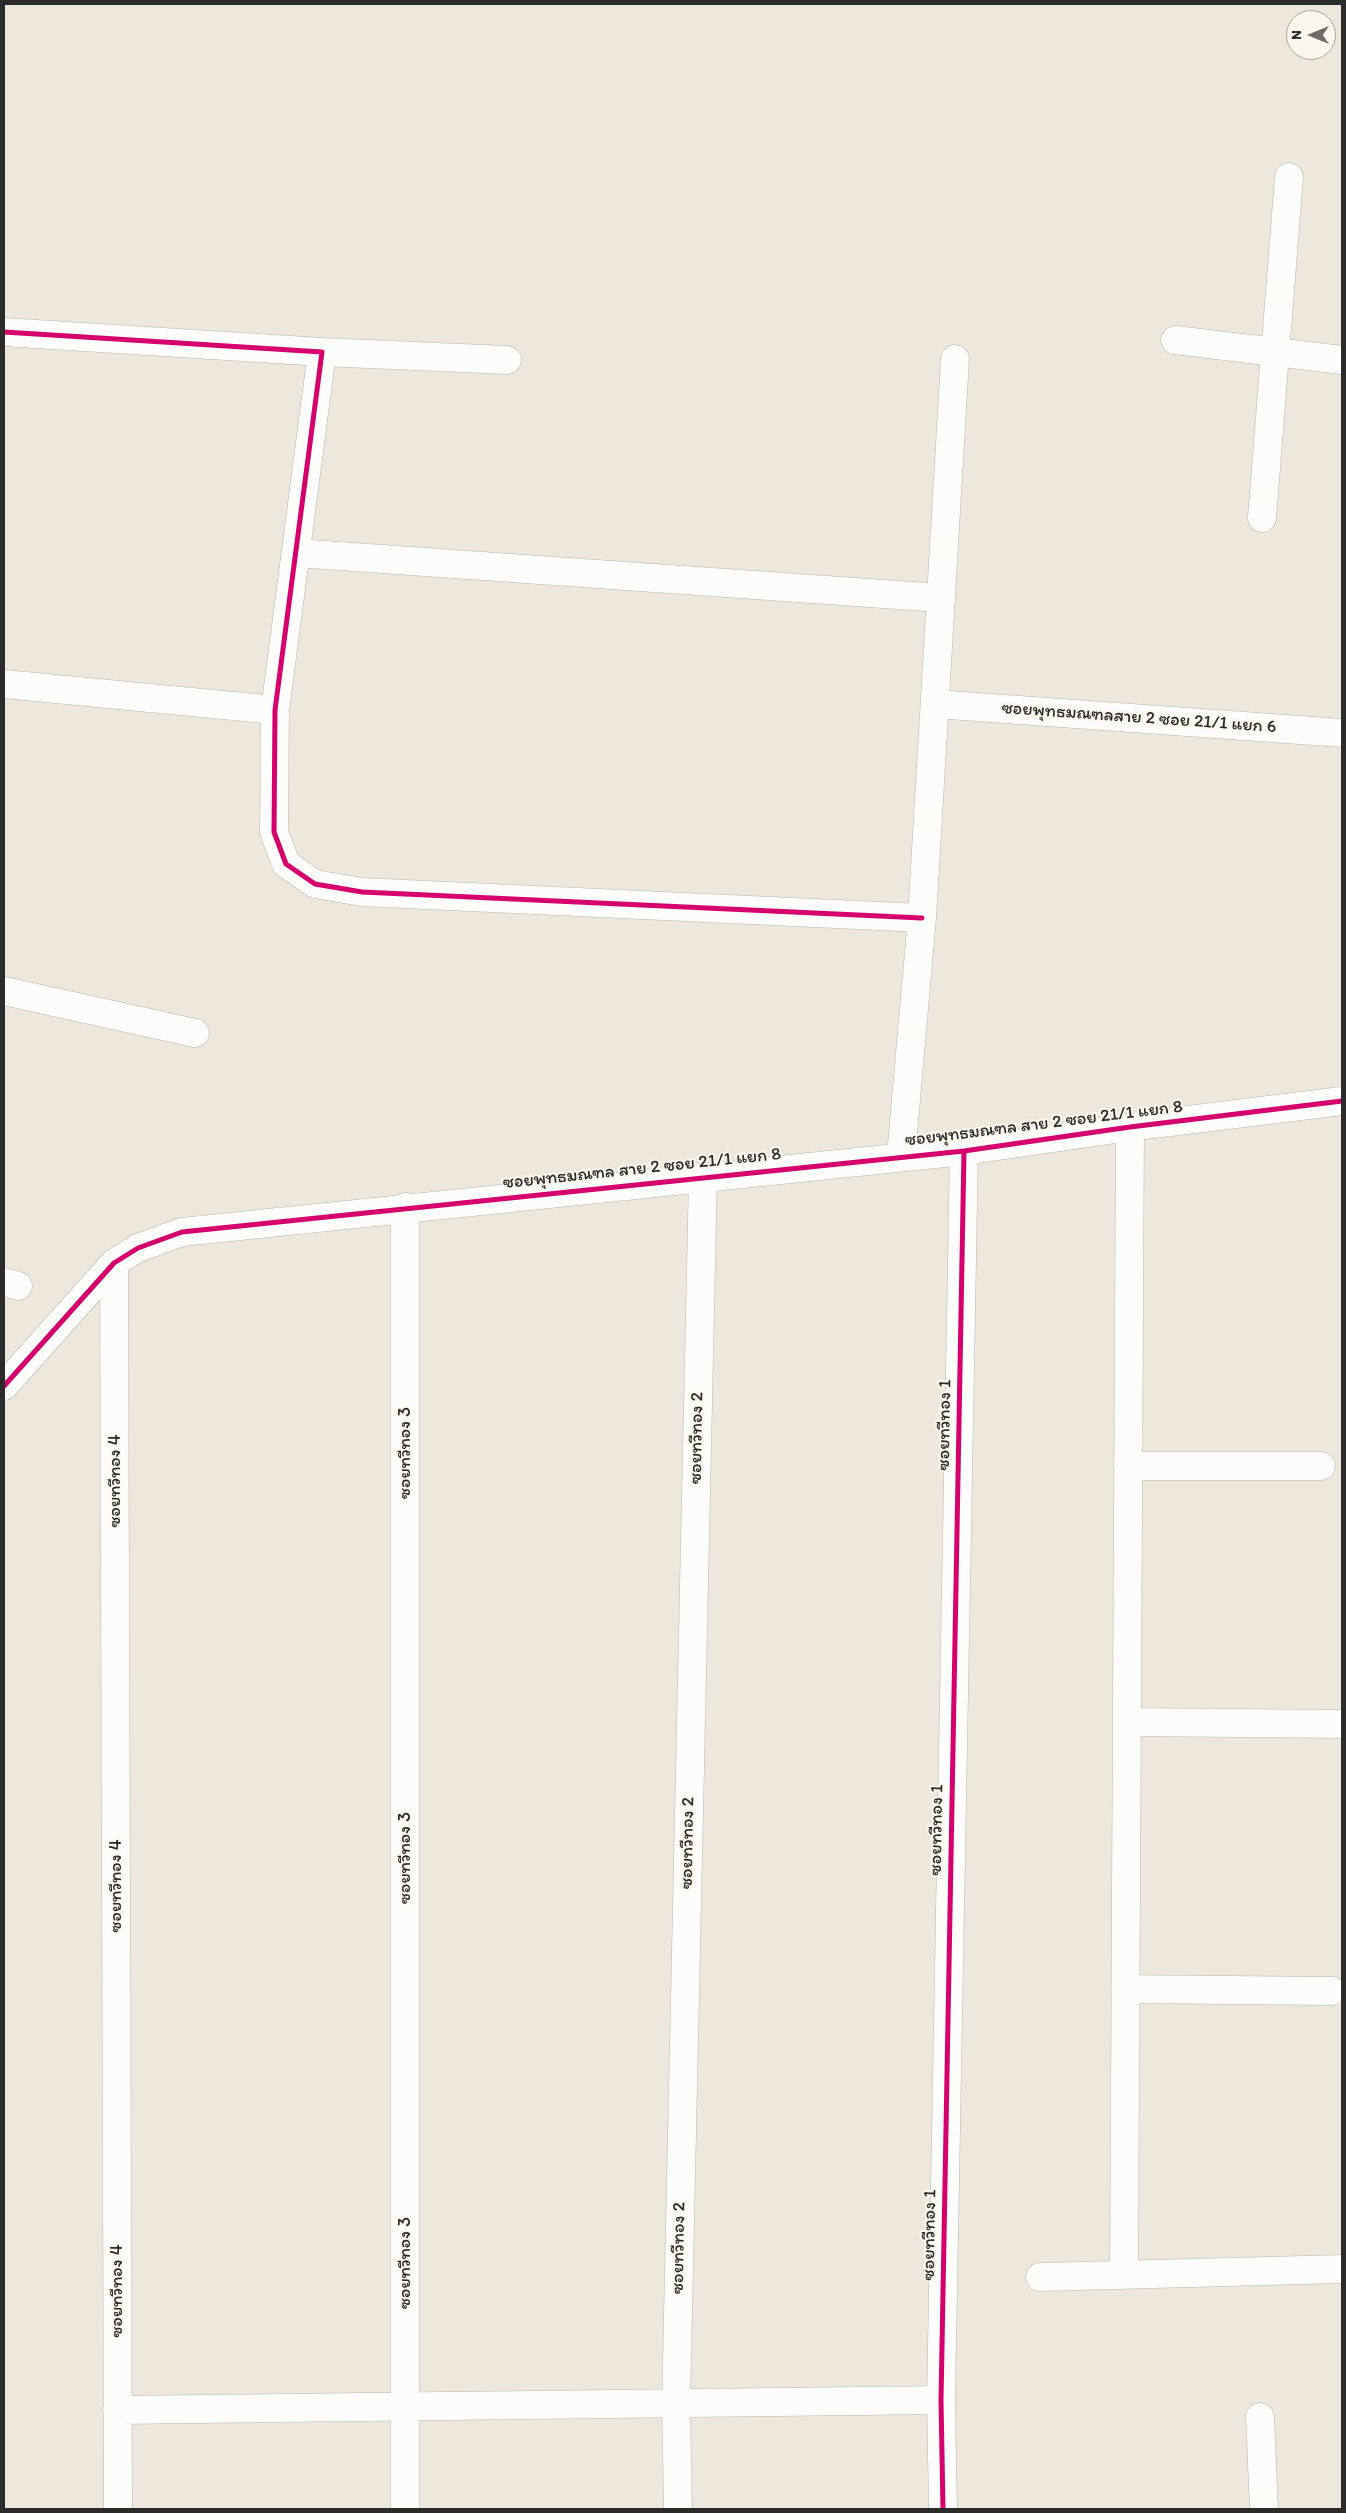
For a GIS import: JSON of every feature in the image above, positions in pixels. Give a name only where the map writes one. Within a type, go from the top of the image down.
[{"type":"street","points":[[1262,518],[1289,177]]},
{"type":"street","points":[[4,332],[322,352],[506,360]]},
{"type":"street","points":[[1175,340],[1342,360]]},
{"type":"street","points":[[322,352],[276,710],[274,832],[286,864],[315,884],[362,892],[922,918]]},
{"type":"street","points":[[901,1156],[922,918],[954,359]]},
{"type":"street","points":[[296,553],[941,598]]},
{"type":"street","points":[[4,684],[276,710]]},
{"type":"street","name":"ซอยพุทธมณฑลสาย 2 ซอย 21/1 แยก 6","points":[[935,704],[1342,733]]},
{"type":"street","points":[[4,991],[195,1033]]},
{"type":"street","name":"ซอยพุทธมณฑล สาย 2 ซอย 21/1 แยก 8","points":[[4,1386],[114,1263],[138,1248],[182,1232],[703,1176],[964,1151],[1130,1127],[1342,1102]]},
{"type":"street","points":[[1124,2275],[1130,1127]]},
{"type":"street","name":"ซอยทวีทอง 1","points":[[943,2509],[940,2400],[964,1151]]},
{"type":"street","name":"ซอยทวีทอง 2","points":[[678,2509],[676,2405],[703,1176]]},
{"type":"street","name":"ซอยทวีทอง 3","points":[[405,1207],[405,2509]]},
{"type":"street","name":"ซอยทวีทอง 4","points":[[114,1263],[118,2509]]},
{"type":"street","points":[[1128,1466],[1321,1466]]},
{"type":"street","points":[[1127,1722],[1342,1724]]},
{"type":"street","points":[[1125,1989],[1332,1991]]},
{"type":"street","points":[[1040,2277],[1342,2269]]},
{"type":"street","points":[[117,2410],[676,2405],[940,2400]]},
{"type":"street","points":[[1260,2417],[1264,2509]]},
{"type":"cycle path","points":[[4,332],[322,352],[275,710],[274,832],[286,864],[315,884],[362,892],[922,918]]},
{"type":"cycle path","points":[[4,1386],[114,1263],[138,1248],[182,1232],[964,1151],[1130,1127],[1342,1101]]},
{"type":"cycle path","points":[[943,2509],[941,2400],[964,1151]]}]
